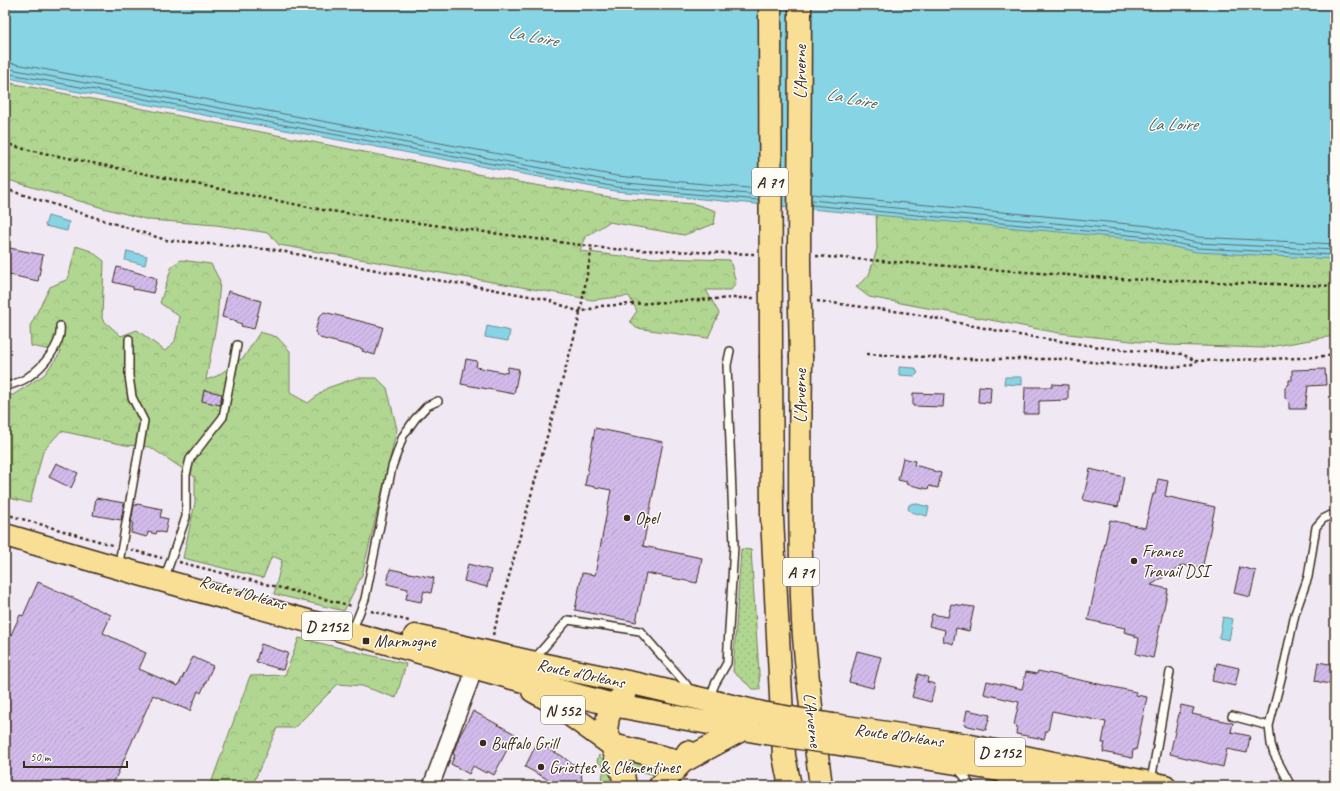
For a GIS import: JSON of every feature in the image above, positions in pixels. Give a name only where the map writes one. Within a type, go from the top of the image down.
[{"type":"main road","name":"L'Arverne","points":[[770,5],[772,517],[784,756],[790,786]]},
{"type":"main road","name":"L'Arverne","points":[[800,5],[800,517],[803,622],[809,697],[821,786]]},
{"type":"main road","name":"Route d'Orléans","points":[[5,524],[121,552],[531,662],[701,699],[764,723],[833,734],[951,762],[1024,774],[1082,786]]},
{"type":"main road","name":"Route d'Orléans","points":[[5,535],[613,705],[743,729],[764,723]]},
{"type":"main road","name":"N 552","points":[[512,678],[551,701],[612,745]]},
{"type":"main road","points":[[625,786],[624,775],[606,730],[608,718],[613,705],[637,684]]},
{"type":"main road","points":[[660,786],[682,762],[695,739],[701,699]]},
{"type":"main road","points":[[612,745],[682,762],[743,729]]},
{"type":"main road","name":"Route d'Orléans","points":[[833,734],[961,744],[1158,784]]},
{"type":"main road","points":[[782,786],[784,756]]},
{"type":"street","points":[[431,786],[470,682],[473,667]]},
{"type":"lane","points":[[5,387],[27,378],[44,364],[61,333],[60,326]]},
{"type":"lane","points":[[121,552],[144,421],[132,397],[128,376],[129,339]]},
{"type":"lane","points":[[169,566],[186,517],[186,475],[190,459],[223,417],[237,345]]},
{"type":"lane","points":[[531,662],[568,620],[640,631],[701,699],[715,684],[727,663],[734,546],[727,365],[730,351]]},
{"type":"lane","points":[[358,616],[364,599],[392,467],[403,436],[415,419],[427,406],[438,401]]},
{"type":"lane","points":[[1291,786],[1274,754],[1269,726],[1295,614],[1308,577],[1316,527],[1323,518],[1335,513]]},
{"type":"lane","points":[[1158,784],[1170,672]]},
{"type":"lane","points":[[1232,716],[1269,726]]},
{"type":"lane","points":[[951,762],[968,780],[970,786]]},
{"type":"lane","points":[[998,786],[1024,774]]},
{"type":"path","points":[[5,143],[24,149],[324,210],[610,249],[757,254]]},
{"type":"path","points":[[5,189],[166,240],[276,250],[381,271],[480,286],[545,299],[580,312],[601,306],[732,298],[761,299]]},
{"type":"path","points":[[491,642],[580,312],[592,247]]},
{"type":"path","points":[[811,256],[1119,279],[1335,286]]},
{"type":"path","points":[[813,301],[909,313],[1027,336],[1114,349],[1182,354],[1196,361],[1300,358],[1335,355]]},
{"type":"path","points":[[867,354],[968,358],[1062,359],[1121,366],[1180,367],[1192,364],[1196,361]]},
{"type":"path","name":"Route d'Orléans","points":[[5,514],[169,566],[358,616],[414,622]]},
{"type":"green space","points":[[5,82],[523,183],[616,198],[695,204],[716,211],[714,224],[684,235],[609,222],[585,237],[580,251],[629,257],[730,260],[736,283],[731,290],[706,290],[719,313],[708,338],[636,328],[630,321],[637,311],[629,296],[592,300],[279,245],[269,233],[216,225],[149,220],[103,208],[5,179]]},
{"type":"green space","points":[[876,208],[1335,252],[1335,337],[1327,337],[1264,348],[1167,345],[1059,333],[869,297],[856,287],[869,275],[877,249]]},
{"type":"green space","points":[[76,246],[91,251],[104,261],[102,319],[121,336],[137,330],[165,351],[175,341],[180,317],[160,303],[172,266],[181,260],[211,264],[220,281],[217,320],[206,380],[217,376],[244,357],[260,332],[277,337],[290,351],[290,393],[308,403],[327,388],[356,378],[377,378],[387,388],[397,429],[362,575],[344,611],[274,594],[282,560],[272,556],[263,578],[183,558],[195,503],[195,477],[150,447],[125,445],[61,431],[43,451],[30,503],[5,497],[5,395],[13,395],[44,375],[61,352],[31,346],[30,326],[50,287],[68,279]]},
{"type":"green space","points":[[741,549],[751,550],[760,689],[753,689],[733,672]]},
{"type":"green space","points":[[299,638],[406,664],[396,698],[362,686],[338,684],[294,728],[277,728],[252,786],[210,786],[250,676],[285,675]]},
{"type":"green space","points":[[599,755],[611,768],[616,786],[601,786],[604,767],[597,761]]},
{"type":"green space","points":[[626,758],[665,768],[659,776],[631,769]]},
{"type":"water","name":"La Loire","points":[[5,5],[1335,5],[1335,259],[1196,252],[1148,241],[615,191],[41,85],[5,77]]},
{"type":"water","points":[[48,216],[69,222],[67,231],[45,226]]},
{"type":"water","points":[[127,251],[147,256],[145,265],[125,260]]},
{"type":"water","points":[[487,326],[510,331],[508,341],[485,337]]},
{"type":"water","points":[[899,367],[915,368],[918,373],[915,376],[899,375]]},
{"type":"water","points":[[1005,377],[1022,377],[1022,385],[1004,384]]},
{"type":"water","points":[[913,503],[929,507],[927,516],[911,512],[908,509],[909,505]]},
{"type":"water","points":[[1223,617],[1233,619],[1229,640],[1219,638]]},
{"type":"building","points":[[5,247],[43,255],[38,281],[5,274]]},
{"type":"building","points":[[117,267],[157,279],[153,293],[133,289],[133,287],[113,282]]},
{"type":"building","points":[[228,291],[261,301],[254,329],[241,326],[242,324],[236,322],[237,321],[222,317]]},
{"type":"building","points":[[324,312],[383,327],[375,355],[362,351],[363,349],[320,338],[315,332],[319,317]]},
{"type":"building","points":[[466,359],[477,361],[476,367],[507,373],[508,367],[519,369],[514,394],[461,384]]},
{"type":"building","points":[[1325,369],[1326,385],[1308,386],[1305,409],[1289,409],[1289,402],[1285,398],[1285,388],[1289,384],[1289,380],[1292,380],[1292,370]]},
{"type":"building","points":[[1052,384],[1068,385],[1068,400],[1039,401],[1039,414],[1024,414],[1025,387],[1052,387]]},
{"type":"building","points":[[979,386],[991,387],[990,403],[978,402]]},
{"type":"building","points":[[204,390],[222,394],[220,405],[202,401]]},
{"type":"building","points":[[913,393],[944,394],[943,407],[913,406]]},
{"type":"building","name":"Opel","points":[[595,428],[663,442],[643,546],[702,558],[697,583],[646,573],[636,622],[575,610],[582,573],[595,575],[611,490],[585,485]]},
{"type":"building","points":[[903,458],[915,461],[914,465],[941,473],[938,488],[929,486],[928,489],[906,484],[907,482],[898,480]]},
{"type":"building","points":[[56,463],[78,473],[71,488],[49,477]]},
{"type":"building","points":[[1090,469],[1124,477],[1118,507],[1083,500]]},
{"type":"building","name":"France Travail DSI","points":[[1158,479],[1168,481],[1165,496],[1215,507],[1202,569],[1183,565],[1151,585],[1168,589],[1153,658],[1136,654],[1139,638],[1134,637],[1135,635],[1124,632],[1125,628],[1088,620],[1110,520],[1145,528]]},
{"type":"building","points":[[96,498],[124,503],[121,520],[93,515]]},
{"type":"building","points":[[137,504],[162,509],[160,517],[168,519],[165,533],[157,531],[156,534],[148,532],[147,537],[131,533],[134,505]]},
{"type":"building","points":[[468,564],[491,570],[487,587],[464,581]]},
{"type":"building","points":[[1240,567],[1256,571],[1250,597],[1234,593]]},
{"type":"building","points":[[390,569],[434,578],[431,593],[424,591],[421,602],[406,599],[408,589],[387,584]]},
{"type":"building","points":[[38,582],[111,615],[103,633],[146,653],[139,669],[178,686],[193,657],[213,666],[201,693],[198,691],[190,711],[153,695],[112,786],[5,786],[5,648],[20,615],[23,616]]},
{"type":"building","points":[[951,604],[974,607],[969,631],[956,628],[953,644],[943,641],[945,630],[929,626],[932,614],[948,617]]},
{"type":"building","points":[[261,644],[288,653],[283,670],[256,662]]},
{"type":"building","points":[[857,651],[881,657],[873,688],[849,682]]},
{"type":"building","points":[[1318,662],[1335,665],[1334,685],[1315,681]]},
{"type":"building","points":[[1217,663],[1239,668],[1235,686],[1212,681]]},
{"type":"building","points":[[1038,671],[1136,692],[1136,695],[1147,697],[1136,750],[1133,750],[1132,758],[1103,752],[1105,743],[1102,743],[1106,722],[1052,711],[1048,731],[1046,731],[1044,739],[1016,734],[1017,726],[1014,725],[1019,702],[984,694],[987,681],[1022,689],[1026,672],[1037,674]]},
{"type":"building","points":[[918,674],[928,677],[927,682],[935,684],[931,702],[912,697]]},
{"type":"building","points":[[1181,705],[1194,708],[1192,714],[1233,723],[1231,732],[1250,736],[1247,753],[1227,749],[1223,767],[1170,754]]},
{"type":"building","points":[[967,710],[990,715],[986,730],[964,725]]},
{"type":"building","name":"Buffalo Grill","points":[[473,711],[515,734],[494,775],[487,771],[486,773],[473,766],[469,774],[451,764],[455,755],[453,754],[459,737]]},
{"type":"building","points":[[537,743],[562,756],[572,764],[581,765],[582,786],[560,786],[525,767]]},
{"type":"place","name":"Opel","points":[[627,518]]},
{"type":"place","name":"France Travail DSI","points":[[1134,561]]},
{"type":"place","name":"Marmogne","points":[[366,641]]},
{"type":"place","name":"Buffalo Grill","points":[[483,743]]},
{"type":"place","name":"Griottes & Clémentines","points":[[541,767]]}]
